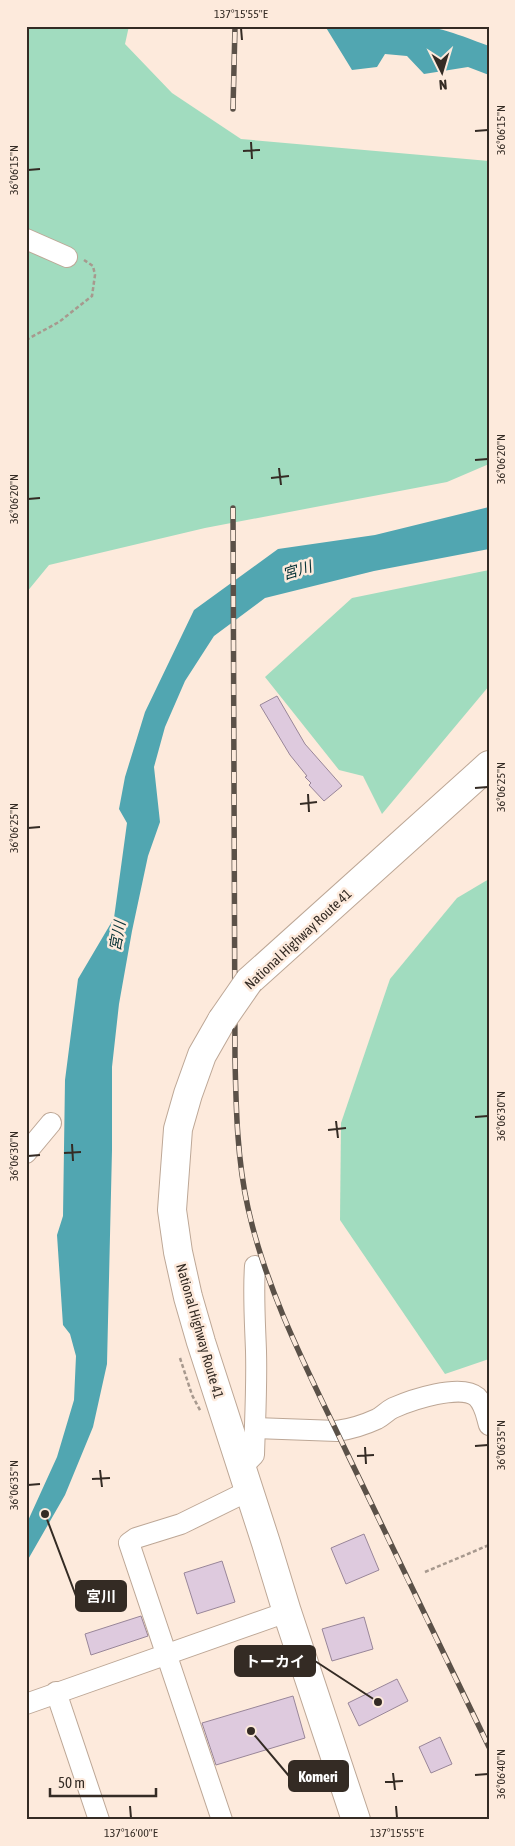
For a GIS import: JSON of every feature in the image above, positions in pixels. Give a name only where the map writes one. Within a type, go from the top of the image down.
[{"type":"highway","name":"National Highway Route 41","points":[[356,1820],[287,1612],[188,1297],[178,1252],[172,1210],[178,1129],[202,1055],[222,1020],[249,981],[489,765]]},
{"type":"street","points":[[26,239],[67,257]]},
{"type":"street","points":[[26,1153],[51,1123]]},
{"type":"street","points":[[242,1466],[254,1455],[256,1350],[253,1299],[255,1266]]},
{"type":"street","points":[[255,1428],[337,1432],[378,1418],[392,1409],[411,1401],[460,1391],[476,1396],[483,1404],[489,1425]]},
{"type":"street","points":[[222,1820],[129,1543],[136,1538],[180,1524],[238,1496]]},
{"type":"street","points":[[26,1704],[287,1612]]},
{"type":"street","points":[[56,1692],[99,1820]]},
{"type":"path","points":[[26,340],[59,322],[92,296],[95,275],[93,266],[84,260],[67,257]]},
{"type":"path","points":[[425,1572],[489,1545]]},
{"type":"green space","points":[[26,26],[129,26],[125,44],[172,93],[241,139],[489,161],[489,464],[447,482],[205,528],[49,565],[26,593]]},
{"type":"green space","points":[[489,570],[489,686],[382,814],[363,776],[339,770],[265,677],[352,598]]},
{"type":"green space","points":[[489,879],[489,1359],[445,1374],[340,1220],[341,1123],[390,979],[457,898]]},
{"type":"water","points":[[417,25],[442,30],[489,46],[489,75],[468,67],[424,74],[407,56],[385,54],[377,67],[352,70],[325,26],[392,26],[395,29]]},
{"type":"water","points":[[489,507],[489,549],[374,571],[265,598],[214,636],[185,681],[165,727],[154,767],[160,822],[148,856],[119,1004],[112,1067],[107,1364],[93,1427],[65,1495],[26,1563],[26,1525],[57,1457],[74,1400],[76,1356],[70,1334],[63,1325],[57,1235],[63,1216],[65,1080],[78,979],[114,918],[127,823],[119,809],[125,777],[145,712],[194,610],[278,549],[375,535]]},
{"type":"building","points":[[277,696],[305,744],[342,786],[324,801],[309,785],[311,783],[305,777],[307,776],[290,755],[260,705]]},
{"type":"building","points":[[364,1534],[379,1570],[346,1584],[331,1548]]},
{"type":"building","points":[[222,1561],[235,1602],[197,1614],[184,1573]]},
{"type":"building","points":[[141,1616],[148,1636],[91,1655],[85,1634]]},
{"type":"building","points":[[364,1617],[373,1649],[332,1661],[322,1629]]},
{"type":"building","points":[[397,1679],[408,1701],[359,1726],[348,1703]]},
{"type":"building","points":[[293,1696],[305,1738],[216,1765],[202,1723]]},
{"type":"building","points":[[440,1737],[452,1764],[431,1773],[419,1747]]},
{"type":"railway","points":[[233,109],[235,26]]},
{"type":"railway","points":[[233,508],[235,1077],[239,1152],[244,1190],[266,1272],[291,1334],[489,1747]]},
{"type":"place","name":"宮川","points":[[45,1514]]},
{"type":"place","name":"トーカイ","points":[[378,1702]]},
{"type":"place","name":"Komeri","points":[[251,1731]]}]
